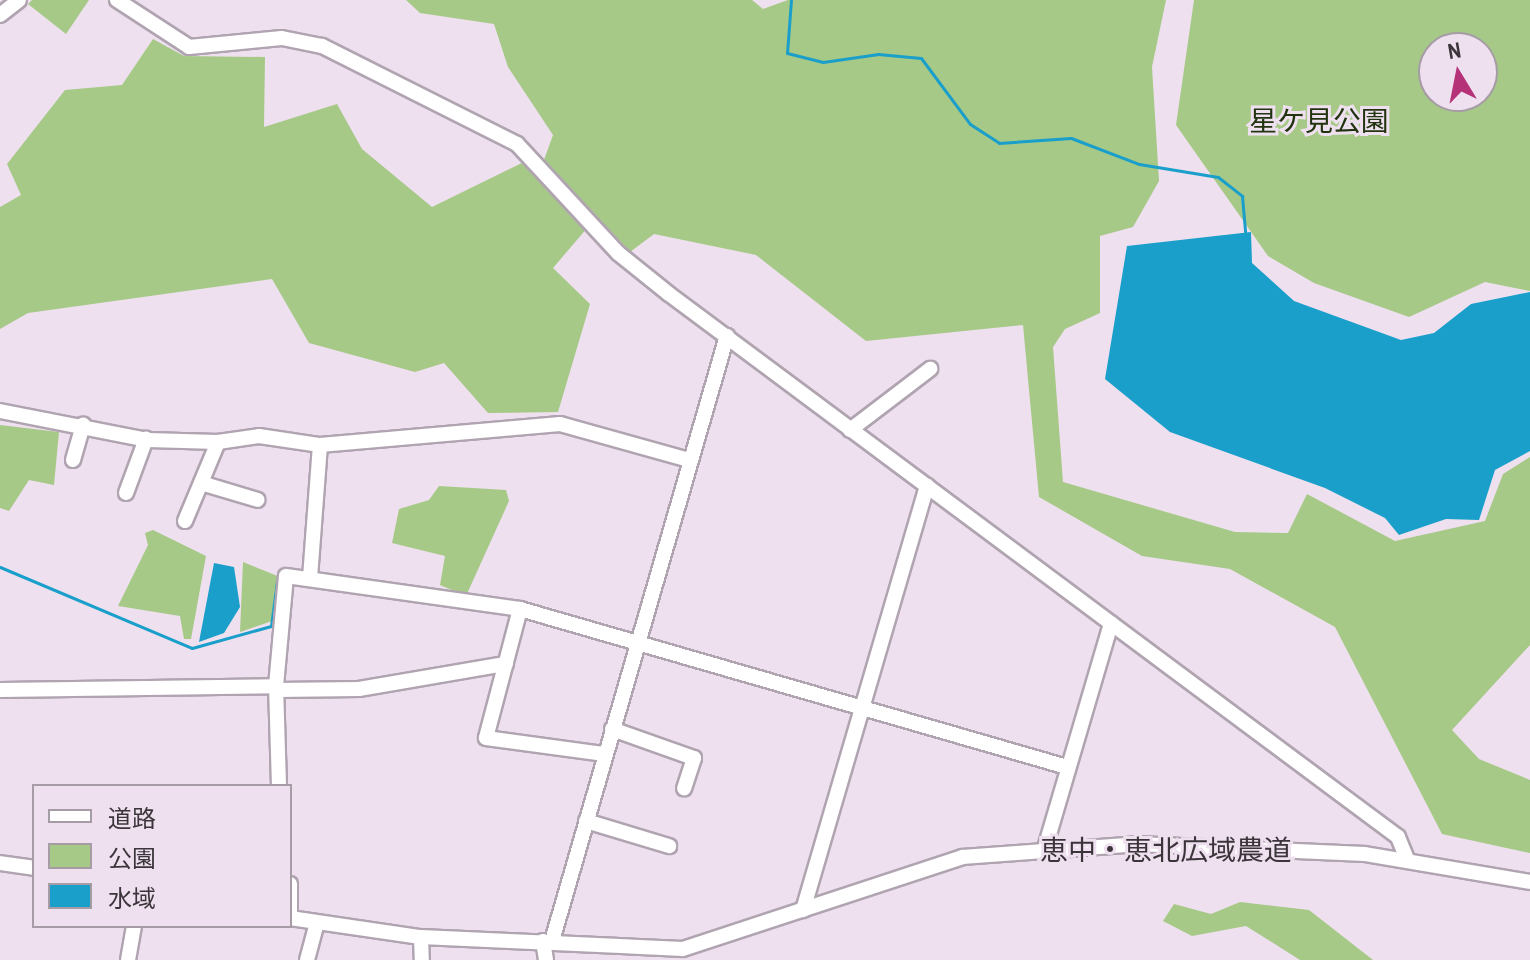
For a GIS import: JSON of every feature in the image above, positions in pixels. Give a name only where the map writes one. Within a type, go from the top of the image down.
[{"type":"street","points":[[0,15],[19,0]]},
{"type":"street","points":[[117,0],[189,47],[282,38],[322,46],[502,135],[618,253],[850,430],[1398,837],[1407,859]]},
{"type":"street","points":[[546,960],[548,941],[639,644],[689,460],[727,336]]},
{"type":"street","points":[[850,430],[930,369]]},
{"type":"street","points":[[0,411],[83,424],[146,439],[218,442],[259,436],[320,445],[560,424],[689,460]]},
{"type":"street","points":[[73,460],[83,424]]},
{"type":"street","points":[[126,493],[146,439]]},
{"type":"street","points":[[185,521],[218,442]]},
{"type":"street","points":[[310,578],[320,445]]},
{"type":"street","points":[[201,483],[258,500]]},
{"type":"street","points":[[803,910],[927,486]]},
{"type":"street","points":[[279,784],[276,688],[286,576],[520,609],[1067,767]]},
{"type":"street","points":[[520,609],[486,738],[605,754]]},
{"type":"street","points":[[1045,848],[1111,624]]},
{"type":"street","points":[[0,690],[359,689],[506,664]]},
{"type":"street","points":[[612,729],[694,758],[684,788]]},
{"type":"street","points":[[586,821],[669,846]]},
{"type":"street","name":"恵中・恵北広域農道","points":[[292,917],[421,937],[683,949],[962,857],[1045,848],[1151,845],[1407,859],[1530,882]]},
{"type":"street","points":[[0,863],[32,868]]},
{"type":"street","points":[[307,960],[317,923]]},
{"type":"street","points":[[128,960],[134,928]]},
{"type":"street","points":[[421,937],[422,960]]},
{"type":"green space","points":[[32,0],[89,0],[66,34],[28,4]]},
{"type":"green space","points":[[406,0],[752,0],[763,9],[788,0],[1166,0],[1152,67],[1159,181],[1133,227],[1100,236],[1100,313],[1065,329],[1053,347],[1063,482],[1235,532],[1288,533],[1307,494],[1395,541],[1485,521],[1503,474],[1530,457],[1530,645],[1452,730],[1479,759],[1530,780],[1530,853],[1442,834],[1335,627],[1230,569],[1142,556],[1039,497],[1023,325],[866,341],[756,255],[654,234],[630,252],[544,160],[553,135],[508,67],[494,24],[420,13]]},
{"type":"green space","name":"星ケ見公園","points":[[1194,0],[1530,0],[1530,291],[1485,282],[1409,317],[1314,283],[1268,256],[1176,125]]},
{"type":"green space","points":[[153,39],[184,56],[265,57],[264,127],[337,104],[362,149],[432,207],[528,160],[588,227],[553,268],[590,304],[558,412],[488,413],[444,363],[415,372],[309,343],[272,279],[28,313],[0,329],[0,207],[21,195],[7,164],[65,90],[122,85]]},
{"type":"green space","points":[[0,425],[59,432],[54,485],[29,480],[9,511],[0,508]]},
{"type":"green space","points":[[439,486],[506,490],[509,501],[466,596],[440,585],[445,556],[392,543],[399,509],[429,500]]},
{"type":"green space","points":[[153,530],[206,556],[191,639],[184,639],[180,616],[118,606],[148,545],[145,533]]},
{"type":"green space","points":[[243,562],[280,577],[278,619],[240,632]]},
{"type":"green space","points":[[1240,902],[1309,910],[1373,960],[1300,960],[1246,926],[1192,936],[1163,921],[1174,904],[1211,914]]},
{"type":"water","points":[[1251,232],[1252,263],[1294,301],[1401,340],[1434,333],[1471,304],[1530,292],[1530,451],[1495,470],[1479,520],[1446,519],[1399,535],[1385,518],[1325,488],[1170,432],[1105,379],[1127,246]]},
{"type":"water","points":[[214,563],[234,567],[240,607],[224,633],[199,642]]},
{"type":"waterway","points":[[791,0],[787,53],[823,62],[878,54],[921,58],[970,124],[999,143],[1071,138],[1139,164],[1218,177],[1242,196],[1245,233]]},
{"type":"waterway","points":[[0,567],[192,648],[271,626],[277,581]]}]
